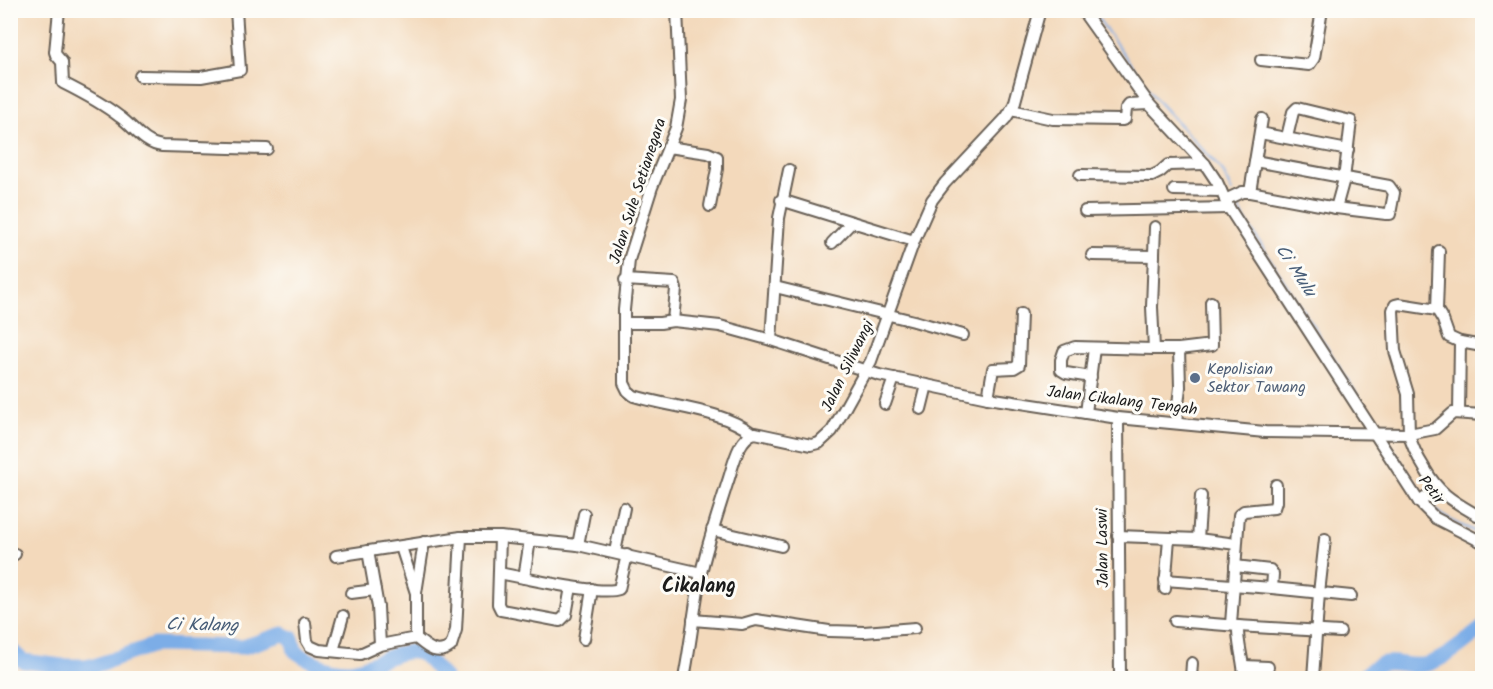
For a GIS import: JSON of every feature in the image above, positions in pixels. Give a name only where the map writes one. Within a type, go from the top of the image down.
[{"type":"street","points":[[59,10],[55,52],[62,62],[63,83],[88,95],[120,116],[149,142],[162,146],[267,149]]},
{"type":"street","points":[[141,76],[201,77],[240,70],[236,10]]},
{"type":"street","name":"Jalan Sule Setianegara","points":[[677,10],[681,107],[628,260],[625,280],[623,380],[630,393],[638,397],[739,423],[752,433]]},
{"type":"street","name":"Jalan Siliwangi","points":[[752,433],[766,434],[808,446],[819,443],[835,427],[866,371],[928,209],[939,191],[1011,110],[1019,91],[1040,10]]},
{"type":"street","name":"Petir","points":[[1083,10],[1149,104],[1205,164],[1376,434],[1427,497],[1435,518],[1482,542]]},
{"type":"street","points":[[1261,60],[1310,65],[1314,58],[1322,10]]},
{"type":"street","points":[[1011,110],[1053,119],[1122,120],[1126,118],[1126,109],[1129,105],[1149,104]]},
{"type":"street","points":[[1287,137],[1296,108],[1350,120],[1352,125],[1344,179],[1336,208]]},
{"type":"street","points":[[1246,192],[1255,161],[1262,119]]},
{"type":"street","points":[[1260,133],[1348,150]]},
{"type":"street","points":[[668,147],[708,153],[717,157],[710,206]]},
{"type":"street","points":[[1085,212],[1226,199],[1246,192],[1336,208],[1386,214],[1392,211],[1394,193],[1392,187],[1255,161]]},
{"type":"street","points":[[1080,175],[1152,176],[1168,165],[1205,164]]},
{"type":"street","points":[[771,340],[782,200],[789,170]]},
{"type":"street","points":[[1174,190],[1226,199]]},
{"type":"street","points":[[782,200],[914,241]]},
{"type":"street","points":[[832,243],[852,222]]},
{"type":"street","points":[[1154,349],[1152,330],[1155,227]]},
{"type":"street","points":[[1438,251],[1437,310],[1449,337],[1460,342],[1482,346]]},
{"type":"street","points":[[1092,255],[1154,256]]},
{"type":"street","points":[[625,280],[674,283],[676,289],[674,321]]},
{"type":"street","points":[[775,287],[963,335]]},
{"type":"street","points":[[1091,377],[1063,372],[1061,360],[1068,348],[1179,349],[1212,345],[1211,302]]},
{"type":"street","points":[[1437,310],[1399,304],[1395,304],[1393,309],[1395,351],[1408,394],[1409,434],[1419,459],[1427,497],[1459,506],[1482,518]]},
{"type":"street","points":[[988,398],[990,374],[993,369],[1014,368],[1019,365],[1021,314]]},
{"type":"street","name":"Jalan Cikalang Tengah","points":[[624,323],[674,321],[720,326],[894,378],[988,398],[1118,418],[1265,432],[1409,434],[1435,429],[1449,415],[1459,412]]},
{"type":"street","points":[[1460,342],[1459,412],[1482,415]]},
{"type":"street","points":[[1086,413],[1094,348]]},
{"type":"street","points":[[1176,423],[1180,387],[1179,349]]},
{"type":"street","points":[[885,404],[894,378]]},
{"type":"street","points":[[921,409],[927,385]]},
{"type":"street","name":"Jalan Laswi","points":[[1118,418],[1120,678]]},
{"type":"street","points":[[687,678],[693,620],[701,573],[712,530],[739,450],[745,438],[752,433]]},
{"type":"street","points":[[1244,678],[1244,666],[1234,625],[1233,586],[1240,512],[1273,509],[1276,502],[1276,485]]},
{"type":"street","points":[[1198,539],[1201,496]]},
{"type":"street","points":[[615,552],[624,508]]},
{"type":"street","points":[[578,545],[584,514]]},
{"type":"street","points":[[712,530],[781,546]]},
{"type":"street","points":[[1118,536],[1198,539],[1236,544]]},
{"type":"street","points":[[336,556],[461,537],[500,537],[578,545],[701,573]]},
{"type":"street","points":[[416,638],[428,648],[436,651],[445,650],[452,643],[456,630],[461,537]]},
{"type":"street","points":[[500,537],[499,606],[506,612],[561,620],[566,613],[571,587]]},
{"type":"street","points":[[1169,538],[1165,585],[1272,588],[1351,596]]},
{"type":"street","points":[[1313,678],[1325,539]]},
{"type":"street","points":[[524,578],[530,540]]},
{"type":"street","points":[[416,638],[416,593],[424,542]]},
{"type":"street","points":[[401,547],[416,593]]},
{"type":"street","points":[[368,551],[375,590],[380,645]]},
{"type":"street","points":[[499,573],[571,587],[613,591],[619,589],[627,555]]},
{"type":"street","points":[[1235,566],[1270,570],[1272,588]]},
{"type":"street","points":[[584,639],[592,589]]},
{"type":"street","points":[[351,593],[375,590]]},
{"type":"street","points":[[333,651],[343,616]]},
{"type":"street","points":[[693,620],[738,624],[756,620],[831,632],[915,628]]},
{"type":"street","points":[[1175,621],[1340,632]]},
{"type":"street","points":[[305,623],[309,644],[319,650],[360,654],[380,645],[416,638]]},
{"type":"street","points":[[1191,678],[1192,663]]},
{"type":"street","points":[[1244,666],[1268,667]]},
{"type":"waterway","name":"Ci Mulu","points":[[1092,10],[1156,99],[1223,172],[1232,192]]},
{"type":"waterway","name":"Ci Mulu","points":[[1235,200],[1244,218],[1379,429]]},
{"type":"waterway","name":"Ci Mulu","points":[[1385,438],[1424,496]]},
{"type":"waterway","name":"Ci Mulu","points":[[1427,501],[1445,517],[1482,535]]},
{"type":"waterway","name":"Ci Kalang","points":[[1363,678],[1372,669],[1387,663],[1428,664],[1442,658],[1482,628]]},
{"type":"waterway","name":"Ci Kalang","points":[[10,649],[23,661],[62,666],[94,666],[154,645],[243,647],[283,634],[292,638],[295,651],[313,662],[327,666],[347,670],[356,669],[396,654],[415,652],[426,657],[445,678]]},
{"type":"place","name":"Kepolisian Sektor Tawang","points":[[1195,378]]},
{"type":"district","name":"Cikalang","points":[[699,587]]}]
